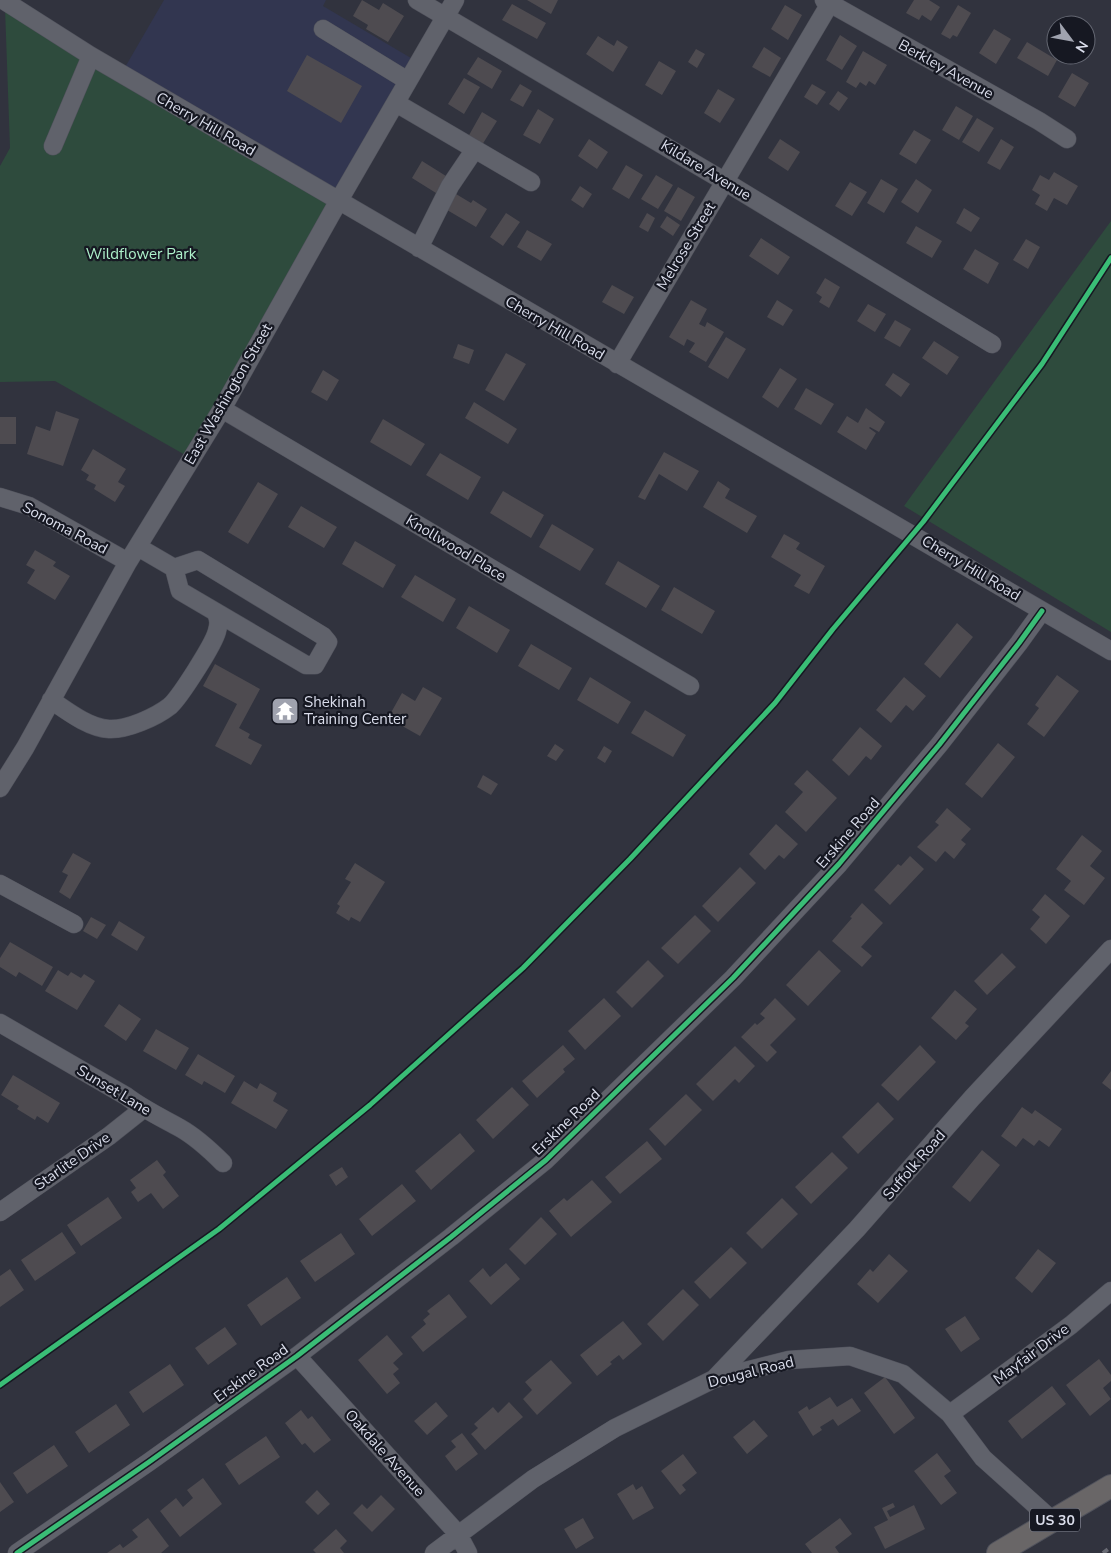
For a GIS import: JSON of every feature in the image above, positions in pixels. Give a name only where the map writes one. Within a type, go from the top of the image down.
[{"type":"main road","name":"US 30","points":[[998,1553],[1111,1486]]},
{"type":"street","name":"Cherry Hill Road","points":[[3,0],[91,56],[338,202],[616,364],[914,534],[1111,651]]},
{"type":"street","name":"Kildare Avenue","points":[[417,0],[724,181],[992,344]]},
{"type":"street","name":"East Washington Street","points":[[0,788],[25,748],[128,562],[222,409],[338,202],[456,0]]},
{"type":"street","name":"Berkley Avenue","points":[[828,1],[1039,121],[1067,139]]},
{"type":"street","name":"Melrose Street","points":[[616,364],[828,1]]},
{"type":"street","points":[[323,29],[408,81]]},
{"type":"street","points":[[53,146],[91,56]]},
{"type":"street","points":[[396,103],[531,182]]},
{"type":"street","points":[[419,248],[450,186],[475,149]]},
{"type":"street","name":"Knollwood Place","points":[[222,409],[690,686]]},
{"type":"street","name":"Sonoma Road","points":[[0,497],[29,506],[128,562]]},
{"type":"street","points":[[138,547],[174,568],[180,591],[306,665],[315,665],[328,642],[324,636],[198,560],[174,568]]},
{"type":"street","name":"Erskine Road","points":[[17,1553],[149,1462],[297,1356],[451,1238],[546,1160],[732,978],[839,864],[939,745],[1019,644],[1042,611]]},
{"type":"street","points":[[51,700],[68,712],[94,725],[109,729],[132,726],[152,716],[170,705],[185,687],[217,633],[219,621],[216,613]]},
{"type":"street","points":[[0,884],[74,924]]},
{"type":"street","name":"Suffolk Road","points":[[714,1379],[857,1229],[972,1098],[1111,949]]},
{"type":"street","name":"Sunset Lane","points":[[0,1023],[126,1096],[143,1109],[182,1129],[206,1146],[223,1163]]},
{"type":"street","name":"Starlite Drive","points":[[0,1212],[109,1136],[143,1109]]},
{"type":"street","name":"Mayfair Drive","points":[[950,1414],[1070,1325],[1111,1291]]},
{"type":"street","name":"Oakdale Avenue","points":[[297,1356],[458,1534],[468,1553]]},
{"type":"street","name":"Dougal Road","points":[[434,1553],[533,1478],[615,1428],[714,1379],[789,1360],[850,1356],[903,1374],[950,1414],[983,1458],[1054,1521]]},
{"type":"shaded area","points":[[164,0],[326,0],[323,6],[416,61],[336,195],[124,69]]},
{"type":"green space","name":"Wildflower Park","points":[[5,8],[333,204],[187,456],[55,381],[0,382],[0,166],[10,148]]},
{"type":"green space","points":[[1111,221],[1111,632],[904,506]]},
{"type":"building","points":[[362,0],[379,10],[383,3],[404,16],[388,42],[366,29],[368,25],[353,16]]},
{"type":"building","points":[[527,0],[558,0],[551,14]]},
{"type":"building","points":[[914,0],[929,0],[940,7],[931,21],[922,15],[919,20],[906,13]]},
{"type":"building","points":[[512,4],[546,23],[537,39],[502,20]]},
{"type":"building","points":[[785,5],[802,15],[788,40],[771,29]]},
{"type":"building","points":[[958,5],[971,13],[957,37],[953,35],[950,39],[941,34]]},
{"type":"building","points":[[994,29],[1011,39],[996,64],[979,53]]},
{"type":"building","points":[[840,35],[857,46],[842,70],[826,60]]},
{"type":"building","points":[[598,36],[614,46],[617,40],[628,47],[613,72],[586,54]]},
{"type":"building","points":[[1027,42],[1046,53],[1046,65],[1054,65],[1048,76],[1017,58]]},
{"type":"building","points":[[764,47],[781,58],[770,77],[752,67]]},
{"type":"building","points":[[696,49],[705,54],[697,68],[688,62]]},
{"type":"building","points":[[863,51],[887,65],[875,85],[869,81],[866,86],[860,82],[856,88],[846,82]]},
{"type":"building","points":[[307,55],[362,86],[341,123],[287,91]]},
{"type":"building","points":[[478,57],[502,71],[492,89],[467,74]]},
{"type":"building","points":[[659,61],[676,71],[662,95],[645,85]]},
{"type":"building","points":[[1072,73],[1089,83],[1075,107],[1058,97]]},
{"type":"building","points":[[464,78],[480,87],[464,114],[448,104]]},
{"type":"building","points":[[520,84],[532,91],[523,107],[510,100]]},
{"type":"building","points":[[812,84],[826,92],[817,105],[804,97]]},
{"type":"building","points":[[718,89],[735,99],[720,123],[704,113]]},
{"type":"building","points":[[838,91],[848,98],[839,111],[829,104]]},
{"type":"building","points":[[956,106],[973,116],[959,140],[942,130]]},
{"type":"building","points":[[538,109],[554,119],[540,144],[523,135]]},
{"type":"building","points":[[482,112],[497,121],[482,145],[468,137]]},
{"type":"building","points":[[977,118],[994,128],[979,152],[962,142]]},
{"type":"building","points":[[914,130],[931,140],[916,164],[899,154]]},
{"type":"building","points":[[589,139],[608,152],[597,169],[578,156]]},
{"type":"building","points":[[780,139],[800,152],[788,171],[768,158]]},
{"type":"building","points":[[1001,139],[1014,147],[1000,170],[987,163]]},
{"type":"building","points":[[422,161],[446,176],[436,193],[412,178]]},
{"type":"building","points":[[626,165],[643,175],[629,199],[612,189]]},
{"type":"building","points":[[1054,172],[1078,186],[1067,205],[1054,198],[1047,211],[1035,204],[1040,195],[1032,190],[1040,175],[1049,180]]},
{"type":"building","points":[[656,175],[673,185],[658,209],[641,199]]},
{"type":"building","points":[[881,179],[898,189],[884,213],[867,203]]},
{"type":"building","points":[[916,179],[932,190],[918,213],[901,202]]},
{"type":"building","points":[[850,182],[867,192],[852,216],[835,206]]},
{"type":"building","points":[[580,186],[592,194],[583,208],[571,200]]},
{"type":"building","points":[[678,187],[695,197],[681,221],[664,211]]},
{"type":"building","points":[[451,191],[471,203],[473,200],[487,209],[476,227],[442,207]]},
{"type":"building","points":[[964,208],[980,218],[971,232],[956,223]]},
{"type":"building","points":[[506,213],[520,222],[503,246],[490,237]]},
{"type":"building","points":[[647,213],[655,218],[648,232],[639,227]]},
{"type":"building","points":[[667,216],[680,225],[673,236],[660,227]]},
{"type":"building","points":[[916,226],[942,241],[932,258],[906,243]]},
{"type":"building","points":[[527,230],[552,244],[541,261],[517,247]]},
{"type":"building","points":[[761,238],[790,257],[778,275],[749,256]]},
{"type":"building","points":[[1026,239],[1040,247],[1028,269],[1013,260]]},
{"type":"building","points":[[975,249],[999,263],[988,284],[963,269]]},
{"type":"building","points":[[825,278],[840,287],[829,308],[819,302],[822,297],[816,293]]},
{"type":"building","points":[[612,285],[634,297],[624,314],[602,302]]},
{"type":"building","points":[[691,300],[707,309],[699,324],[705,327],[707,322],[724,332],[706,362],[689,352],[695,343],[687,339],[684,346],[669,337]]},
{"type":"building","points":[[777,300],[793,310],[783,326],[767,317]]},
{"type":"building","points":[[868,304],[886,314],[875,332],[857,321]]},
{"type":"building","points":[[895,320],[911,329],[900,347],[884,338]]},
{"type":"building","points":[[726,337],[746,349],[728,379],[708,367]]},
{"type":"building","points":[[934,341],[959,357],[947,375],[922,358]]},
{"type":"building","points":[[458,344],[474,350],[469,364],[453,358]]},
{"type":"building","points":[[506,353],[526,364],[504,401],[485,390]]},
{"type":"building","points":[[780,368],[797,379],[778,408],[762,397]]},
{"type":"building","points":[[323,370],[339,380],[327,401],[311,392]]},
{"type":"building","points":[[893,373],[910,384],[901,397],[885,385]]},
{"type":"building","points":[[806,388],[834,404],[821,425],[794,409]]},
{"type":"building","points":[[474,402],[517,429],[508,444],[465,418]]},
{"type":"building","points":[[866,408],[885,422],[879,432],[869,428],[876,433],[866,450],[837,432],[847,416],[858,423]]},
{"type":"building","points":[[56,411],[79,419],[63,466],[27,454],[36,426],[50,431]]},
{"type":"building","points":[[0,417],[16,417],[16,444],[0,444]]},
{"type":"building","points":[[383,419],[425,444],[411,466],[370,442]]},
{"type":"building","points":[[93,449],[126,469],[118,482],[125,486],[115,502],[94,489],[96,485],[86,480],[89,475],[81,470]]},
{"type":"building","points":[[664,452],[699,471],[687,491],[659,474],[645,500],[638,497]]},
{"type":"building","points":[[440,453],[481,477],[468,500],[426,475]]},
{"type":"building","points":[[718,481],[730,489],[725,498],[757,516],[747,533],[703,507]]},
{"type":"building","points":[[258,482],[278,494],[248,544],[228,532]]},
{"type":"building","points":[[503,491],[544,515],[531,538],[490,513]]},
{"type":"building","points":[[301,506],[337,527],[324,548],[288,527]]},
{"type":"building","points":[[552,524],[594,549],[580,571],[539,547]]},
{"type":"building","points":[[784,534],[800,543],[796,549],[825,566],[809,594],[794,586],[801,575],[771,557]]},
{"type":"building","points":[[355,541],[396,565],[383,588],[342,564]]},
{"type":"building","points":[[35,550],[56,562],[53,566],[70,576],[55,600],[27,583],[35,570],[26,565]]},
{"type":"building","points":[[618,561],[660,586],[646,608],[605,584]]},
{"type":"building","points":[[415,575],[456,599],[443,622],[401,597]]},
{"type":"building","points":[[674,587],[715,611],[702,634],[661,610]]},
{"type":"building","points":[[469,606],[510,630],[497,653],[456,628]]},
{"type":"building","points":[[957,623],[973,637],[940,678],[924,664]]},
{"type":"building","points":[[531,644],[572,668],[559,690],[518,666]]},
{"type":"building","points":[[215,664],[260,689],[239,728],[250,734],[248,738],[262,745],[251,765],[215,746],[237,704],[203,686]]},
{"type":"building","points":[[1057,675],[1079,691],[1044,737],[1027,724],[1039,708],[1035,705]]},
{"type":"building","points":[[590,677],[631,702],[618,724],[577,700]]},
{"type":"building","points":[[904,677],[926,696],[913,711],[906,705],[891,723],[876,710]]},
{"type":"building","points":[[423,687],[442,698],[420,736],[388,718],[402,693],[415,701]]},
{"type":"building","points":[[645,710],[686,735],[673,757],[631,733]]},
{"type":"building","points":[[860,727],[882,746],[871,760],[866,756],[849,776],[832,760]]},
{"type":"building","points":[[998,743],[1015,757],[982,798],[965,784]]},
{"type":"building","points":[[555,744],[564,750],[556,761],[547,756]]},
{"type":"building","points":[[604,746],[612,751],[605,763],[597,758]]},
{"type":"building","points":[[807,770],[837,798],[806,832],[785,812],[803,792],[794,784]]},
{"type":"building","points":[[483,775],[498,784],[491,795],[477,787]]},
{"type":"building","points":[[947,808],[971,829],[961,840],[966,844],[954,859],[945,851],[936,862],[917,847],[939,825],[935,822]]},
{"type":"building","points":[[776,824],[798,844],[784,859],[779,855],[765,870],[749,854]]},
{"type":"building","points":[[1082,835],[1102,851],[1090,866],[1105,878],[1084,905],[1064,890],[1071,881],[1056,869]]},
{"type":"building","points":[[73,853],[91,863],[70,899],[59,892],[68,875],[62,872]]},
{"type":"building","points":[[910,856],[924,869],[890,905],[874,890],[898,864],[901,866]]},
{"type":"building","points":[[355,863],[385,882],[360,922],[351,917],[349,921],[336,913],[340,906],[337,904],[351,882],[345,879]]},
{"type":"building","points":[[740,867],[756,883],[718,922],[702,906]]},
{"type":"building","points":[[1045,894],[1070,916],[1046,944],[1030,929],[1040,917],[1032,910]]},
{"type":"building","points":[[862,903],[883,923],[861,947],[872,956],[862,967],[832,941]]},
{"type":"building","points":[[695,915],[711,931],[678,964],[661,948]]},
{"type":"building","points":[[91,917],[106,925],[97,939],[83,931]]},
{"type":"building","points":[[119,921],[145,937],[137,951],[111,935]]},
{"type":"building","points":[[10,942],[53,967],[42,986],[19,972],[16,977],[0,967],[0,958]]},
{"type":"building","points":[[819,950],[841,971],[808,1006],[786,985]]},
{"type":"building","points":[[1002,953],[1016,967],[987,995],[974,981]]},
{"type":"building","points":[[648,960],[664,976],[632,1008],[616,992]]},
{"type":"building","points":[[58,970],[68,976],[71,972],[81,978],[84,974],[95,981],[77,1010],[45,991]]},
{"type":"building","points":[[955,990],[977,1009],[965,1023],[969,1026],[956,1040],[931,1018]]},
{"type":"building","points":[[604,998],[621,1016],[585,1050],[568,1031]]},
{"type":"building","points":[[775,998],[796,1019],[770,1045],[777,1052],[767,1062],[741,1037],[755,1023],[757,1025],[765,1018],[760,1014]]},
{"type":"building","points":[[119,1004],[141,1019],[126,1041],[104,1026]]},
{"type":"building","points":[[156,1029],[189,1048],[176,1070],[143,1051]]},
{"type":"building","points":[[563,1045],[575,1059],[563,1069],[565,1072],[537,1098],[522,1081]]},
{"type":"building","points":[[920,1045],[936,1062],[898,1101],[881,1085]]},
{"type":"building","points":[[735,1046],[755,1066],[739,1083],[735,1079],[713,1101],[696,1084]]},
{"type":"building","points":[[198,1054],[235,1076],[225,1093],[204,1081],[202,1085],[185,1075]]},
{"type":"building","points":[[1111,1071],[1111,1090],[1102,1083]]},
{"type":"building","points":[[13,1075],[60,1103],[48,1123],[37,1116],[35,1120],[17,1109],[19,1106],[1,1095]]},
{"type":"building","points":[[244,1081],[257,1089],[260,1083],[277,1093],[273,1101],[288,1110],[276,1129],[231,1103]]},
{"type":"building","points":[[512,1087],[529,1105],[493,1139],[476,1120]]},
{"type":"building","points":[[686,1094],[702,1110],[665,1146],[649,1129]]},
{"type":"building","points":[[878,1102],[894,1119],[858,1154],[842,1137]]},
{"type":"building","points":[[1022,1107],[1032,1114],[1035,1110],[1062,1129],[1049,1147],[1039,1140],[1034,1146],[1023,1138],[1016,1147],[1001,1136]]},
{"type":"building","points":[[460,1133],[475,1151],[431,1190],[415,1171]]},
{"type":"building","points":[[647,1141],[662,1159],[620,1194],[605,1177]]},
{"type":"building","points":[[982,1150],[1000,1165],[970,1202],[952,1187]]},
{"type":"building","points":[[832,1152],[848,1168],[811,1204],[795,1187]]},
{"type":"building","points":[[157,1160],[166,1172],[163,1175],[179,1196],[163,1209],[151,1193],[138,1202],[131,1192],[136,1188],[130,1180]]},
{"type":"building","points":[[342,1167],[348,1177],[336,1186],[329,1175]]},
{"type":"building","points":[[592,1180],[612,1202],[571,1237],[549,1211],[564,1198],[567,1201]]},
{"type":"building","points":[[402,1184],[416,1201],[372,1236],[359,1219]]},
{"type":"building","points":[[108,1197],[122,1218],[81,1246],[67,1225]]},
{"type":"building","points":[[782,1198],[798,1214],[762,1249],[746,1233]]},
{"type":"building","points":[[541,1217],[557,1234],[525,1265],[509,1249]]},
{"type":"building","points":[[62,1232],[76,1253],[35,1281],[21,1260]]},
{"type":"building","points":[[341,1233],[355,1254],[315,1282],[300,1261]]},
{"type":"building","points":[[731,1247],[747,1263],[710,1299],[694,1282]]},
{"type":"building","points":[[1038,1249],[1056,1263],[1032,1293],[1015,1278]]},
{"type":"building","points":[[889,1254],[908,1271],[878,1303],[857,1284],[870,1269],[873,1272]]},
{"type":"building","points":[[506,1263],[520,1279],[491,1305],[469,1281],[483,1268],[490,1277]]},
{"type":"building","points":[[10,1269],[24,1290],[0,1307],[0,1276]]},
{"type":"building","points":[[287,1277],[301,1298],[261,1326],[247,1305]]},
{"type":"building","points":[[683,1289],[699,1305],[663,1341],[647,1324]]},
{"type":"building","points":[[449,1294],[467,1317],[423,1352],[411,1337],[426,1324],[423,1320],[430,1314],[427,1311]]},
{"type":"building","points":[[965,1316],[980,1339],[961,1352],[945,1329]]},
{"type":"building","points":[[623,1321],[642,1344],[623,1360],[619,1355],[610,1362],[612,1364],[597,1376],[580,1355]]},
{"type":"building","points":[[225,1327],[237,1344],[208,1365],[195,1348]]},
{"type":"building","points":[[387,1335],[403,1354],[393,1363],[399,1369],[393,1374],[400,1383],[387,1394],[358,1360]]},
{"type":"building","points":[[1099,1359],[1111,1375],[1111,1381],[1103,1388],[1111,1399],[1090,1416],[1066,1385]]},
{"type":"building","points":[[551,1360],[572,1383],[537,1415],[523,1399],[532,1390],[525,1382]]},
{"type":"building","points":[[170,1364],[184,1385],[143,1413],[129,1392]]},
{"type":"building","points":[[885,1377],[915,1418],[894,1434],[864,1393]]},
{"type":"building","points":[[1052,1386],[1066,1404],[1022,1439],[1008,1421]]},
{"type":"building","points":[[830,1397],[837,1407],[852,1398],[861,1411],[838,1426],[833,1419],[820,1427],[822,1430],[813,1436],[798,1412],[807,1406],[809,1410]]},
{"type":"building","points":[[436,1402],[448,1416],[427,1435],[414,1421]]},
{"type":"building","points":[[509,1402],[523,1417],[485,1450],[471,1434],[478,1428],[474,1424],[493,1407],[498,1413]]},
{"type":"building","points":[[116,1404],[130,1425],[89,1453],[75,1432]]},
{"type":"building","points":[[301,1410],[308,1419],[312,1416],[331,1440],[314,1453],[305,1443],[302,1445],[285,1423]]},
{"type":"building","points":[[754,1420],[768,1436],[747,1454],[733,1437]]},
{"type":"building","points":[[462,1433],[478,1454],[456,1471],[445,1456],[456,1447],[451,1441]]},
{"type":"building","points":[[266,1436],[280,1457],[239,1485],[225,1464]]},
{"type":"building","points":[[54,1445],[68,1466],[27,1494],[13,1473]]},
{"type":"building","points":[[937,1453],[951,1471],[944,1476],[957,1493],[941,1505],[914,1471]]},
{"type":"building","points":[[683,1454],[697,1473],[682,1485],[686,1490],[680,1495],[661,1471]]},
{"type":"building","points":[[203,1478],[222,1504],[180,1537],[160,1511],[176,1498],[183,1507],[193,1498],[187,1490]]},
{"type":"building","points":[[0,1482],[14,1502],[0,1512]]},
{"type":"building","points":[[633,1484],[636,1490],[642,1486],[654,1508],[633,1520],[617,1494]]},
{"type":"building","points":[[317,1490],[330,1504],[318,1515],[305,1502]]},
{"type":"building","points":[[381,1495],[395,1509],[372,1532],[353,1513],[362,1504],[367,1509]]},
{"type":"building","points":[[893,1503],[895,1507],[887,1511],[890,1517],[914,1505],[925,1529],[885,1549],[874,1527],[888,1520],[882,1508]]},
{"type":"building","points":[[148,1518],[169,1546],[161,1553],[107,1553],[120,1544],[123,1548],[138,1537],[132,1530]]},
{"type":"building","points":[[583,1518],[594,1538],[576,1549],[564,1529]]},
{"type":"building","points":[[840,1518],[852,1534],[835,1547],[839,1553],[812,1553],[805,1544]]},
{"type":"building","points":[[336,1529],[347,1541],[340,1548],[344,1553],[316,1553],[313,1550]]},
{"type":"railway","points":[[1103,1553],[1111,1547]]},
{"type":"cycle path","points":[[0,1385],[219,1229],[370,1105],[523,968],[630,859],[775,703],[833,629],[923,522],[1042,364],[1111,258]]},
{"type":"cycle path","points":[[17,1553],[149,1462],[297,1356],[451,1237],[546,1160],[733,978],[839,864],[939,745],[1042,611]]},
{"type":"place","name":"Shekinah Training Center","points":[[285,711]]}]
